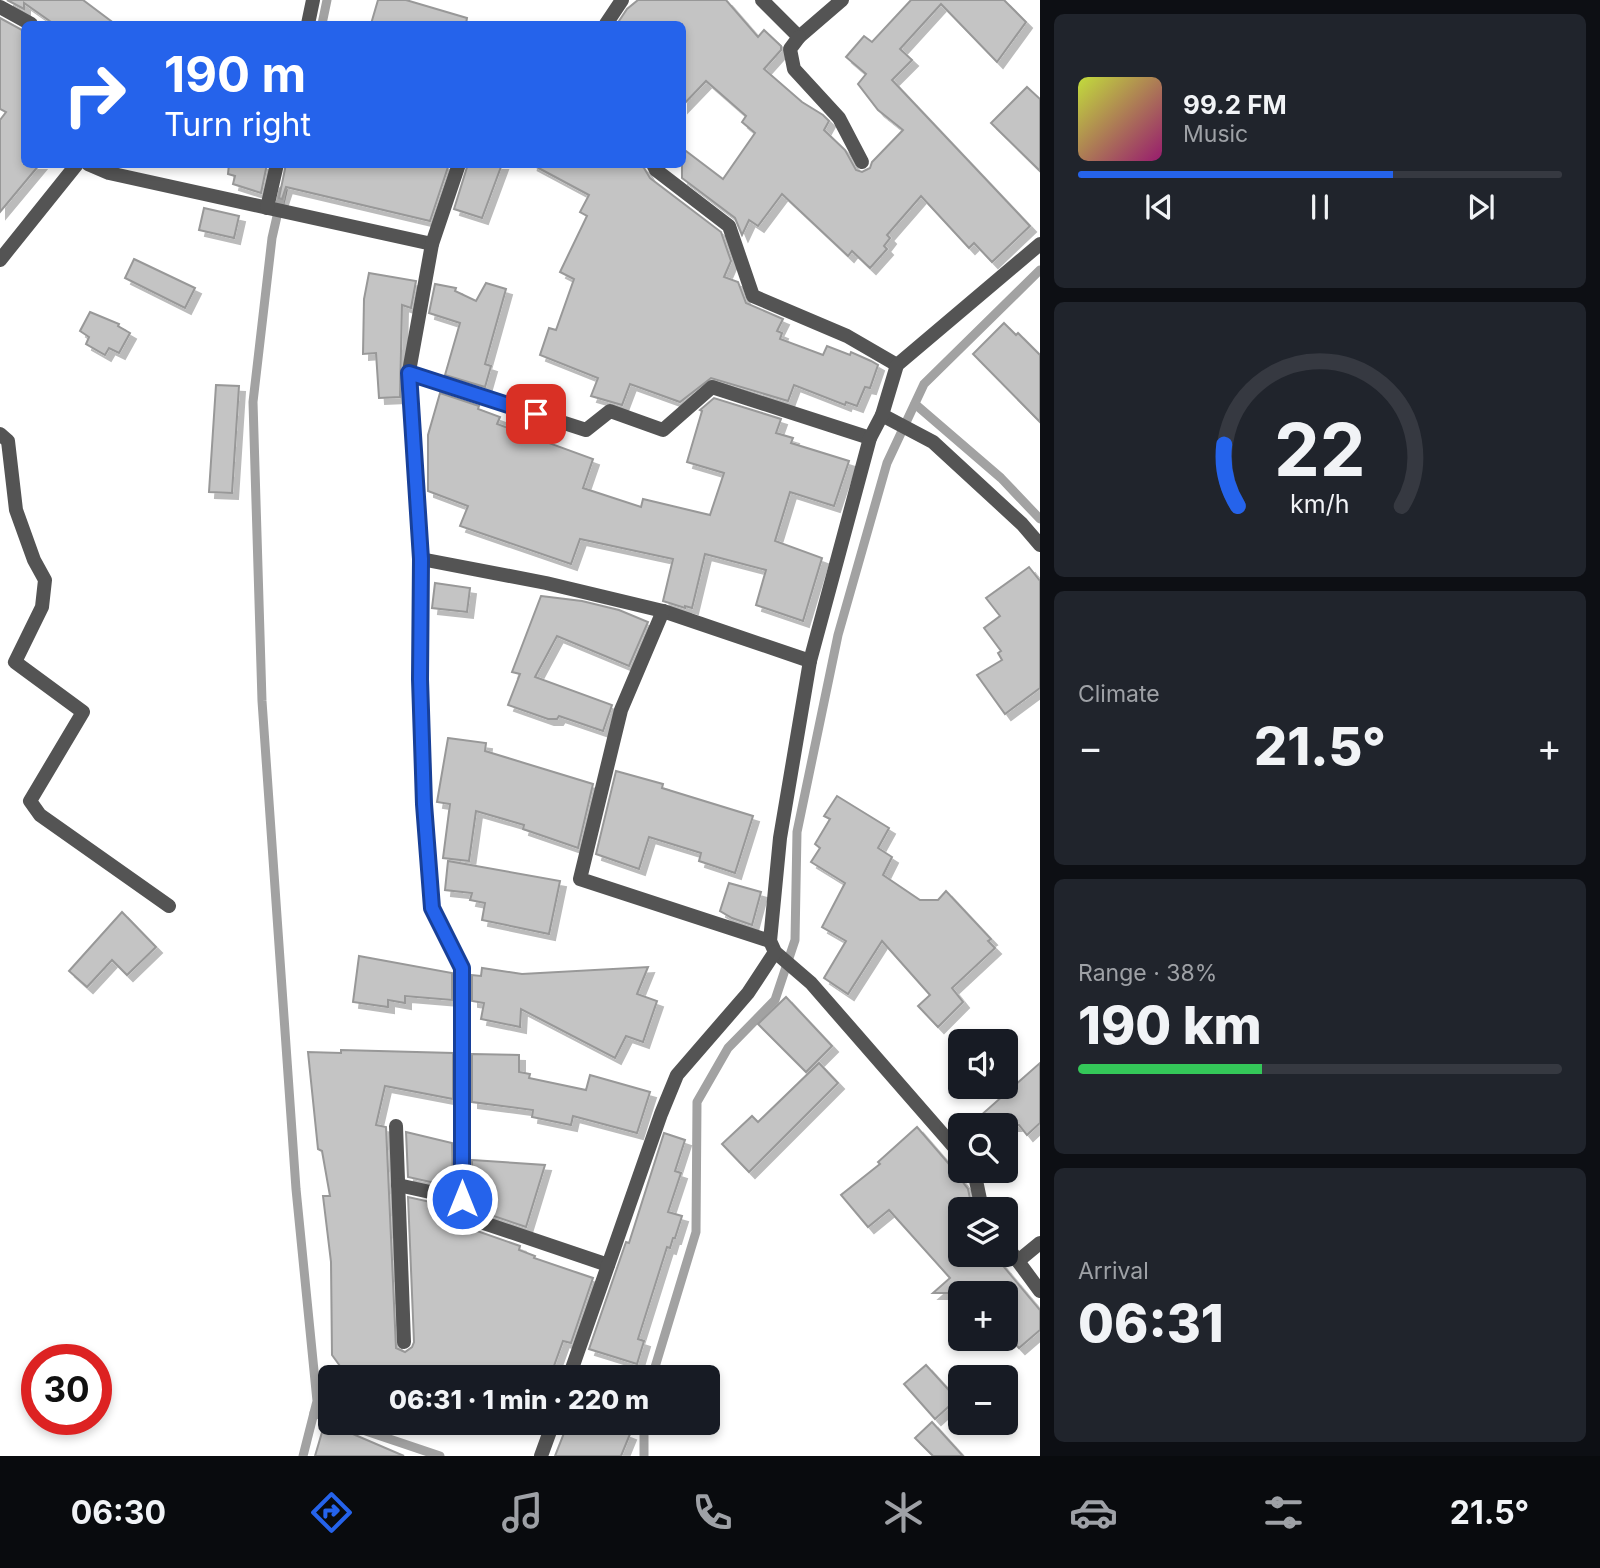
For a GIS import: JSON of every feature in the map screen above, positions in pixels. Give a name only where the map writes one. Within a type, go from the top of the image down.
[{"type":"street","points":[[309,21],[313,0]]},
{"type":"street","points":[[608,21],[622,0]]},
{"type":"street","points":[[762,0],[799,37]]},
{"type":"street","points":[[842,0],[790,48],[794,69],[839,118],[862,163]]},
{"type":"street","points":[[0,7],[26,21]]},
{"type":"street","points":[[0,260],[74,168]]},
{"type":"street","points":[[97,168],[108,173],[432,244]]},
{"type":"street","points":[[274,210],[277,168]]},
{"type":"street","points":[[459,168],[432,244],[409,373],[421,559],[420,679],[424,804],[432,908],[462,968],[463,1216],[608,1265]]},
{"type":"street","points":[[655,168],[729,226],[753,296],[847,336],[897,365]]},
{"type":"street","points":[[573,1365],[677,1075],[748,993],[773,947],[780,838],[810,661],[870,438],[882,415],[897,365],[1040,244]]},
{"type":"street","points":[[409,373],[586,430],[610,411],[663,430],[712,387],[870,438]]},
{"type":"street","points":[[882,415],[933,442],[1022,524],[1040,545]]},
{"type":"street","points":[[0,434],[8,441],[16,510],[34,560],[45,580],[42,607],[15,662],[83,712],[30,801],[40,815],[169,906]]},
{"type":"street","points":[[421,559],[546,583],[663,611],[810,661]]},
{"type":"street","points":[[663,611],[621,710],[580,879],[773,947],[811,983],[948,1140]]},
{"type":"street","points":[[396,1126],[404,1342]]},
{"type":"street","points":[[398,1185],[462,1199]]},
{"type":"street","points":[[1040,1243],[1018,1261],[1040,1290]]},
{"type":"street","points":[[541,1456],[549,1435]]},
{"type":"building","points":[[7,0],[83,0],[111,21],[50,21],[24,3],[24,9]]},
{"type":"building","points":[[378,0],[406,0],[467,18],[466,21],[372,21]]},
{"type":"building","points":[[638,0],[726,0],[758,37],[764,30],[781,46],[781,50],[764,69],[829,121],[824,130],[845,150],[856,170],[862,172],[870,168],[872,162],[903,130],[878,110],[858,84],[866,74],[846,57],[864,36],[872,42],[911,0],[1004,0],[1026,22],[997,62],[941,4],[900,49],[912,60],[892,80],[1030,226],[992,262],[974,243],[969,248],[921,196],[887,235],[890,238],[884,246],[887,249],[870,268],[852,251],[848,256],[782,194],[758,226],[749,220],[742,235],[735,218],[682,178],[682,168],[686,168],[686,151],[723,179],[755,133],[742,122],[746,116],[706,81],[686,102],[686,21],[619,21],[627,9]]},
{"type":"building","points":[[0,18],[21,29],[21,168],[37,168],[0,212],[0,120],[6,112],[0,109]]},
{"type":"building","points":[[1027,87],[1040,99],[1040,171],[991,123]]},
{"type":"building","points":[[229,168],[266,168],[261,193],[233,184],[235,176],[228,174]]},
{"type":"building","points":[[285,168],[448,168],[430,221],[286,187],[282,199],[279,198]]},
{"type":"building","points":[[467,168],[501,168],[482,218],[454,209]]},
{"type":"building","points":[[538,168],[644,168],[650,178],[721,232],[731,261],[724,277],[738,282],[746,303],[783,319],[777,331],[782,333],[780,339],[823,355],[827,346],[850,355],[851,352],[878,365],[870,388],[865,387],[857,406],[846,402],[845,405],[794,385],[788,401],[711,378],[680,402],[630,384],[622,405],[591,396],[598,378],[540,355],[549,328],[556,330],[574,279],[560,272],[587,216],[580,212],[589,195]]},
{"type":"building","points":[[204,208],[239,216],[234,238],[199,230]]},
{"type":"building","points":[[134,259],[195,288],[185,308],[125,278]]},
{"type":"building","points":[[369,273],[416,281],[411,308],[402,305],[400,397],[379,398],[376,353],[363,354],[364,299]]},
{"type":"building","points":[[486,283],[506,289],[485,364],[491,366],[485,387],[445,375],[460,323],[429,313],[435,284],[456,288],[455,291],[476,301]]},
{"type":"building","points":[[90,312],[119,324],[118,326],[130,333],[119,353],[109,348],[105,355],[86,344],[89,337],[80,331]]},
{"type":"building","points":[[1004,323],[1040,355],[1040,422],[973,354]]},
{"type":"building","points":[[216,385],[239,386],[232,493],[209,492]]},
{"type":"building","points":[[440,393],[479,406],[478,409],[500,417],[497,424],[593,459],[583,488],[641,507],[643,499],[710,515],[724,473],[687,462],[702,411],[700,410],[714,398],[781,419],[776,433],[793,438],[791,443],[849,461],[834,506],[790,492],[775,541],[822,558],[803,621],[756,605],[766,570],[705,554],[692,608],[685,608],[663,601],[673,559],[580,539],[571,564],[460,526],[468,506],[428,491],[428,435]]},
{"type":"building","points":[[1029,567],[1040,581],[1040,688],[1005,714],[977,675],[1002,660],[998,653],[1001,651],[984,628],[1000,616],[986,598]]},
{"type":"building","points":[[435,583],[470,588],[467,612],[432,608]]},
{"type":"building","points":[[541,596],[582,601],[619,610],[648,622],[629,666],[557,636],[535,677],[612,705],[603,731],[559,716],[557,719],[548,719],[508,705],[520,674],[512,672]]},
{"type":"building","points":[[448,738],[486,743],[485,751],[593,784],[578,848],[523,829],[524,825],[476,811],[469,861],[443,858],[450,804],[437,802]]},
{"type":"building","points":[[616,771],[663,784],[662,788],[753,816],[735,873],[699,861],[701,853],[649,837],[639,869],[596,854]]},
{"type":"building","points":[[837,796],[889,828],[878,848],[892,857],[883,875],[920,900],[938,900],[946,891],[991,939],[988,941],[995,948],[952,988],[963,1002],[938,1027],[918,1006],[930,995],[882,941],[848,994],[824,978],[846,941],[822,927],[845,883],[811,862],[820,848],[815,844],[830,819],[824,816]]},
{"type":"building","points":[[448,861],[560,881],[549,934],[482,920],[485,903],[470,900],[472,893],[445,890]]},
{"type":"building","points":[[729,883],[761,892],[752,925],[720,911]]},
{"type":"building","points":[[122,912],[156,947],[127,975],[112,960],[87,987],[69,971]]},
{"type":"building","points":[[359,956],[452,973],[452,1000],[405,996],[405,1003],[388,1000],[388,1007],[353,1002]]},
{"type":"building","points":[[648,967],[637,994],[657,1001],[643,1042],[626,1036],[615,1058],[521,1009],[520,1027],[481,1019],[484,1003],[472,1001],[472,975],[481,976],[482,968],[522,974]]},
{"type":"building","points":[[786,997],[832,1046],[806,1072],[758,1024]]},
{"type":"building","points":[[341,1050],[453,1053],[453,1099],[385,1086],[376,1125],[386,1127],[396,1348],[405,1352],[414,1342],[408,1197],[453,1207],[455,1221],[460,1225],[520,1246],[519,1250],[535,1256],[534,1258],[593,1278],[571,1343],[563,1341],[554,1365],[339,1365],[332,1355],[331,1262],[323,1196],[330,1196],[322,1151],[318,1149],[308,1052],[341,1053]]},
{"type":"building","points":[[472,1054],[519,1055],[519,1072],[530,1074],[529,1078],[586,1090],[590,1075],[650,1092],[637,1133],[573,1116],[571,1125],[532,1117],[533,1110],[472,1102]]},
{"type":"building","points":[[819,1063],[838,1083],[749,1172],[722,1144],[752,1116],[758,1122]]},
{"type":"building","points":[[1040,1063],[1040,1123],[1027,1135],[1018,1125],[1018,1113],[984,1113],[999,1099],[1018,1099],[1018,1082]]},
{"type":"building","points":[[917,1127],[948,1163],[948,1183],[963,1183],[968,1189],[970,1197],[948,1197],[948,1267],[1004,1267],[1016,1281],[948,1281],[948,1293],[933,1293],[950,1278],[889,1210],[868,1227],[841,1195],[880,1164],[878,1162]]},
{"type":"building","points":[[406,1132],[452,1143],[453,1187],[408,1177]]},
{"type":"building","points":[[664,1133],[685,1140],[675,1171],[681,1173],[668,1212],[682,1216],[675,1238],[670,1248],[667,1247],[638,1339],[644,1341],[637,1364],[589,1349],[626,1242],[629,1243]]},
{"type":"building","points":[[472,1160],[545,1165],[526,1227],[473,1209]]},
{"type":"building","points":[[1018,1284],[1040,1310],[1040,1330],[1019,1348]]},
{"type":"building","points":[[926,1365],[948,1389],[948,1407],[935,1419],[904,1384]]},
{"type":"building","points":[[932,1422],[963,1456],[933,1456],[915,1438]]},
{"type":"building","points":[[321,1435],[355,1435],[404,1456],[315,1456]]},
{"type":"building","points":[[563,1435],[630,1435],[621,1456],[555,1456]]},
{"type":"waterway","points":[[323,21],[327,0]]},
{"type":"waterway","points":[[283,190],[272,238],[253,402],[262,701],[296,1189],[317,1401],[303,1456]]},
{"type":"waterway","points":[[656,1365],[696,1232],[697,1102],[728,1048],[775,1000],[795,940],[797,832],[838,635],[887,463],[924,384],[1040,270]]},
{"type":"waterway","points":[[915,404],[1001,478],[1040,519]]},
{"type":"waterway","points":[[314,1413],[318,1414]]},
{"type":"waterway","points":[[378,1435],[440,1456]]},
{"type":"waterway","points":[[644,1435],[644,1456]]},
{"type":"route","points":[[462,1199],[462,968],[432,908],[424,804],[420,679],[421,559],[409,373],[536,414]]}]
